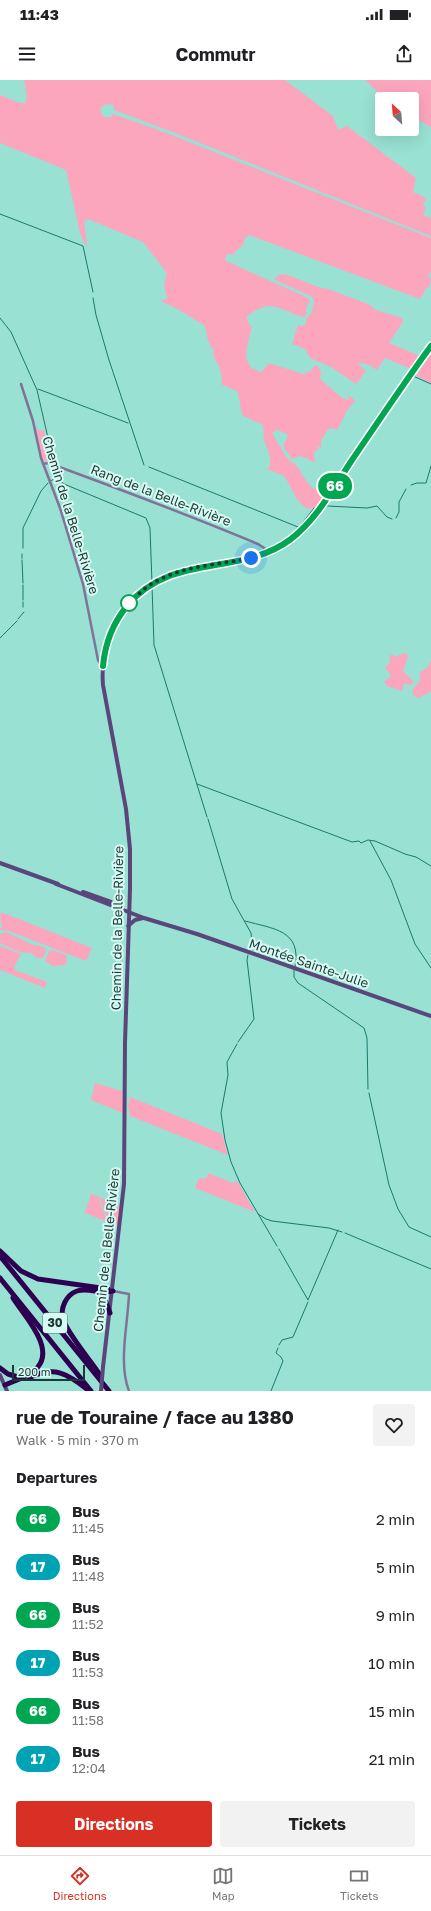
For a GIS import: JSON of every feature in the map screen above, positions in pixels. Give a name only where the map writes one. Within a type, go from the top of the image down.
[{"type":"highway","points":[[0,1251],[21,1271],[38,1279],[113,1291]]},
{"type":"highway","name":"30","points":[[0,1256],[110,1391]]},
{"type":"highway","points":[[0,1278],[38,1337],[42,1346],[43,1356],[39,1365],[32,1372],[4,1388]]},
{"type":"highway","name":"30","points":[[0,1278],[90,1391]]},
{"type":"highway","points":[[110,1391],[67,1327],[62,1316],[65,1302],[72,1293],[83,1290],[98,1292],[113,1291]]},
{"type":"highway","points":[[98,1292],[105,1300],[110,1313]]},
{"type":"highway","points":[[0,1368],[8,1374],[21,1378]]},
{"type":"highway","points":[[4,1388],[35,1375],[52,1372],[70,1376],[90,1391]]},
{"type":"street","points":[[103,666],[108,642],[118,618],[131,601],[152,584],[184,570],[247,558],[269,552],[292,538],[310,520],[431,346]]},
{"type":"street","name":"Chemin de la Belle-Rivière","points":[[21,384],[43,464],[72,547],[86,593],[98,660],[103,666],[104,689],[127,817],[130,854],[124,1183],[101,1391]]},
{"type":"street","name":"Rang de la Belle-Rivière","points":[[43,464],[54,465],[159,506],[182,513],[265,548],[269,552]]},
{"type":"street","name":"Montée Sainte-Julie","points":[[0,863],[129,911],[431,1016]]},
{"type":"street","name":"Montée Sainte-Julie","points":[[129,911],[144,918],[180,929]]},
{"type":"street","points":[[128,926],[135,920],[144,918]]},
{"type":"street","points":[[113,1291],[129,1294],[123,1364],[125,1379],[129,1391]]},
{"type":"street","points":[[0,1375],[4,1388],[0,1390]]},
{"type":"shaded area","points":[[24,80],[285,80],[333,116],[338,130],[347,126],[416,178],[413,192],[426,198],[423,206],[426,207],[423,215],[431,218],[431,236],[114,110],[114,105],[106,104],[101,107],[101,112],[104,117],[111,117],[113,114],[159,130],[431,238],[431,271],[428,276],[431,279],[429,288],[427,287],[420,299],[249,235],[245,238],[241,247],[233,253],[236,255],[227,254],[225,260],[310,300],[306,309],[307,314],[303,317],[281,308],[266,306],[256,310],[246,317],[250,326],[252,326],[246,353],[249,365],[261,372],[269,363],[303,374],[310,371],[317,365],[321,372],[320,379],[342,398],[349,400],[348,397],[350,396],[355,401],[348,409],[337,430],[332,428],[328,429],[321,441],[321,448],[318,446],[317,451],[314,452],[315,463],[301,456],[292,459],[283,446],[288,436],[287,434],[277,430],[272,433],[287,458],[300,469],[309,485],[314,489],[327,487],[331,488],[320,504],[314,508],[308,508],[303,505],[294,494],[284,476],[267,469],[270,466],[270,459],[264,441],[263,425],[242,415],[238,392],[221,384],[222,377],[218,364],[214,358],[213,349],[208,341],[205,326],[161,301],[167,298],[164,285],[167,273],[143,242],[88,219],[84,222],[87,243],[86,246],[80,233],[66,170],[0,143],[0,95],[20,103],[25,103],[27,97]]},
{"type":"shaded area","points":[[365,80],[431,80],[431,127],[419,120],[419,92],[378,92]]},
{"type":"shaded area","points":[[280,274],[288,275],[318,287],[328,289],[368,304],[376,310],[402,318],[403,322],[389,343],[420,356],[411,369],[385,358],[377,370],[367,364],[357,363],[366,371],[356,384],[331,367],[310,358],[305,349],[292,344],[298,325],[302,326],[306,324],[306,319],[312,312],[314,300],[311,296],[275,280],[275,278]]},
{"type":"shaded area","points":[[431,354],[431,383],[416,376]]},
{"type":"shaded area","points":[[36,427],[40,431],[44,430],[49,462],[42,460]]},
{"type":"shaded area","points":[[403,653],[407,654],[408,657],[403,671],[413,681],[413,684],[409,685],[404,683],[402,691],[387,686],[384,682],[391,676],[385,667],[389,664],[390,655],[396,657]]},
{"type":"shaded area","points":[[431,661],[431,691],[419,698],[413,695],[412,690],[420,681],[420,672],[427,668]]},
{"type":"shaded area","points":[[1,912],[92,948],[86,961],[9,931],[0,930],[2,926],[0,917]]},
{"type":"shaded area","points":[[6,932],[31,944],[44,947],[46,951],[43,958],[37,958],[32,953],[19,952],[0,943],[0,934]]},
{"type":"shaded area","points":[[0,946],[21,954],[14,967],[15,970],[47,982],[45,988],[0,970]]},
{"type":"shaded area","points":[[53,950],[66,955],[67,962],[65,965],[53,966],[45,961],[49,951]]},
{"type":"shaded area","points":[[95,1083],[122,1091],[123,1113],[91,1100]]},
{"type":"shaded area","points":[[130,1097],[222,1134],[228,1155],[130,1116],[128,1106]]},
{"type":"shaded area","points":[[208,1173],[233,1183],[237,1181],[255,1212],[195,1188],[199,1178],[202,1179],[207,1177]]},
{"type":"shaded area","points":[[91,1194],[100,1197],[100,1205],[108,1222],[85,1213]]},
{"type":"shaded area","points":[[101,1197],[120,1207],[118,1225],[110,1223],[101,1204]]},
{"type":"waterway","points":[[0,214],[83,246],[93,292]]},
{"type":"waterway","points":[[93,298],[96,315],[109,360],[144,465]]},
{"type":"waterway","points":[[0,318],[11,332],[37,390],[48,438],[51,462]]},
{"type":"waterway","points":[[413,376],[431,384]]},
{"type":"waterway","points":[[38,389],[128,423]]},
{"type":"waterway","points":[[52,466],[56,477],[64,484],[146,518],[150,528],[152,583]]},
{"type":"waterway","points":[[411,485],[426,483],[431,466]]},
{"type":"waterway","points":[[149,467],[298,527],[314,508]]},
{"type":"waterway","points":[[51,481],[56,477]]},
{"type":"waterway","points":[[23,548],[23,528],[41,491],[48,483]]},
{"type":"waterway","points":[[396,518],[399,512],[399,502],[406,489]]},
{"type":"waterway","points":[[327,506],[367,508],[377,506],[387,517],[392,519]]},
{"type":"waterway","points":[[22,560],[23,583]]},
{"type":"waterway","points":[[23,585],[23,600]]},
{"type":"waterway","points":[[152,586],[154,645],[207,817]]},
{"type":"waterway","points":[[23,602],[23,607]]},
{"type":"waterway","points":[[18,619],[24,612]]},
{"type":"waterway","points":[[0,638],[17,621]]},
{"type":"waterway","points":[[197,784],[352,842],[359,841],[361,843],[368,840],[375,841],[405,854],[416,857],[431,866]]},
{"type":"waterway","points":[[208,819],[232,899],[251,933],[252,943],[250,952]]},
{"type":"waterway","points":[[370,841],[391,880],[415,944],[431,968]]},
{"type":"waterway","points":[[245,921],[275,929],[284,933],[290,938],[294,945],[296,955],[295,967]]},
{"type":"waterway","points":[[238,1042],[254,1019],[247,960],[248,955]]},
{"type":"waterway","points":[[294,970],[294,977],[298,983],[364,1028],[367,1038],[368,1089]]},
{"type":"waterway","points":[[237,1044],[227,1062],[228,1075],[221,1113],[225,1140],[231,1162],[240,1183],[277,1246]]},
{"type":"waterway","points":[[369,1093],[389,1185],[398,1209],[409,1227],[431,1237]]},
{"type":"waterway","points":[[258,1214],[272,1221],[329,1228],[342,1232]]},
{"type":"waterway","points":[[279,1249],[308,1300],[338,1230]]},
{"type":"waterway","points":[[345,1233],[431,1269]]},
{"type":"waterway","points":[[279,1345],[282,1340],[293,1337],[308,1302]]},
{"type":"waterway","points":[[271,1391],[283,1361],[276,1353],[278,1348]]},
{"type":"bus line","name":"66","points":[[103,666],[105,652],[111,632],[118,618],[131,601],[149,586],[158,580],[184,570],[262,554],[283,544],[303,529],[328,496],[431,346]]},
{"type":"route","points":[[129,603],[128,604],[139,593],[170,574],[188,569],[251,558]]}]
